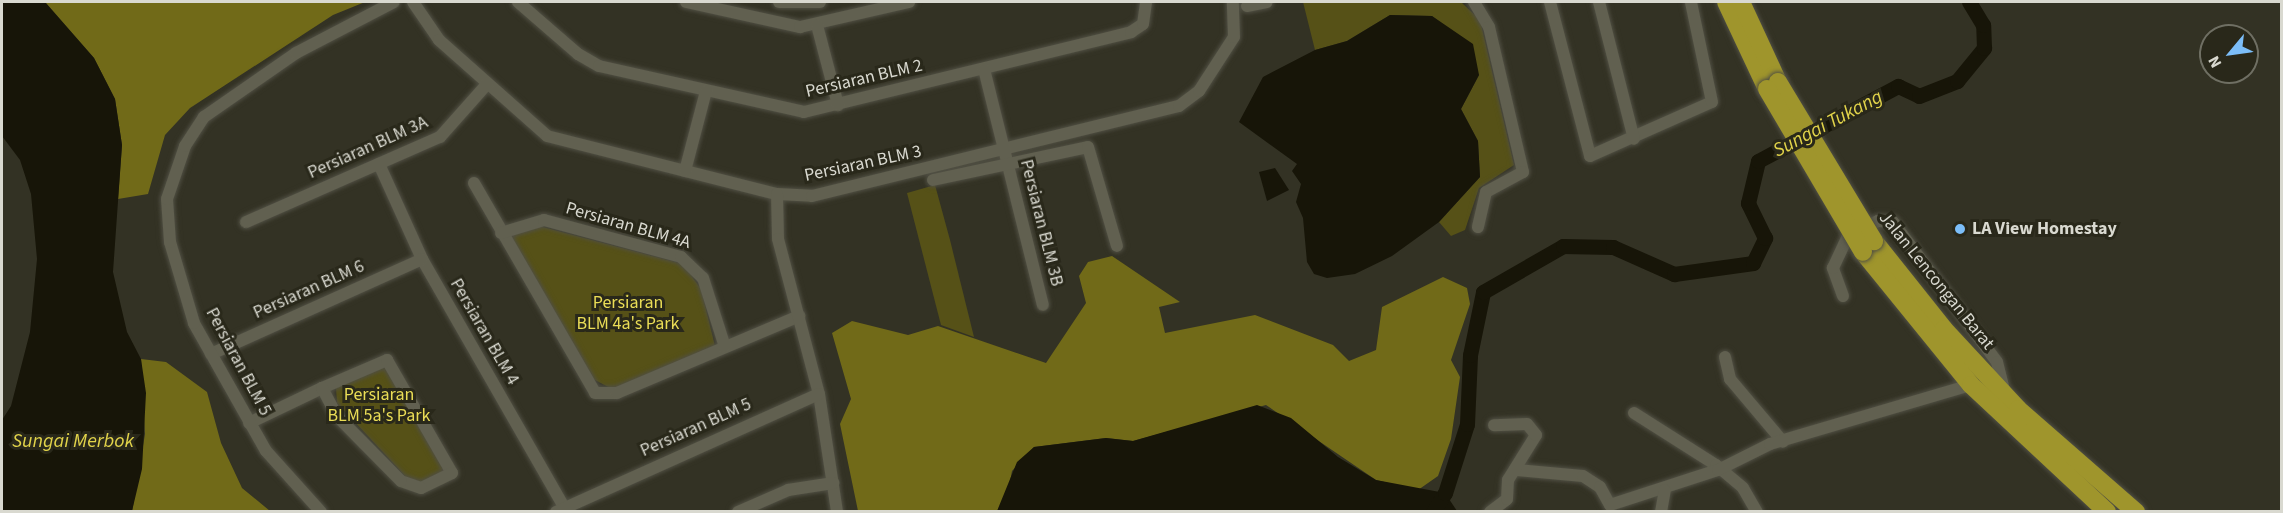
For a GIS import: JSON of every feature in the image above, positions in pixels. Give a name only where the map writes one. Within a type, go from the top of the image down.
[{"type":"highway","name":"Jalan Lencongan Barat","points":[[1726,2],[1772,86],[1869,246],[1971,385],[2107,512]]},
{"type":"highway","name":"Jalan Lencongan Barat","points":[[1742,2],[1772,86]]},
{"type":"highway","name":"Jalan Lencongan Barat","points":[[1869,246],[2004,395],[2136,512]]},
{"type":"street","name":"Persiaran BLM 5","points":[[321,512],[277,467],[249,423],[188,306],[167,221],[171,178],[189,138],[204,117],[266,72],[394,2]]},
{"type":"street","name":"Persiaran BLM 3","points":[[413,2],[439,40],[487,84],[554,139],[777,194],[819,195],[1149,117],[1190,100],[1234,37],[1233,2]]},
{"type":"street","name":"Persiaran BLM 2","points":[[518,2],[593,63],[796,112],[838,105],[1136,30],[1143,24],[1146,2]]},
{"type":"street","points":[[686,2],[794,27],[817,25],[909,2]]},
{"type":"street","points":[[779,2],[820,2]]},
{"type":"street","points":[[1247,6],[1268,2]]},
{"type":"street","points":[[1474,2],[1489,27],[1523,172],[1486,192],[1478,227]]},
{"type":"street","points":[[1550,2],[1586,149],[1593,155],[1634,139],[1712,102],[1691,2]]},
{"type":"street","points":[[1599,2],[1634,139]]},
{"type":"street","points":[[817,25],[838,105]]},
{"type":"street","name":"Persiaran BLM 3B","points":[[984,69],[1042,305]]},
{"type":"street","name":"Persiaran BLM 3A","points":[[246,222],[440,137],[487,84]]},
{"type":"street","points":[[685,171],[706,91]]},
{"type":"street","points":[[933,180],[1088,147],[1117,246]]},
{"type":"street","name":"Persiaran BLM 4","points":[[379,164],[422,259],[563,510]]},
{"type":"street","points":[[474,183],[595,393],[617,393],[799,316]]},
{"type":"street","points":[[777,194],[776,231],[819,394],[837,512]]},
{"type":"street","name":"Persiaran BLM 4A","points":[[501,233],[544,220],[681,256],[703,278],[724,347]]},
{"type":"street","points":[[1844,296],[1833,268],[1847,238],[1878,221],[1893,222],[1997,362],[2004,395]]},
{"type":"street","name":"Persiaran BLM 6","points":[[211,354],[422,259]]},
{"type":"street","points":[[1725,357],[1730,380],[1783,442]]},
{"type":"street","points":[[249,423],[322,388],[390,361],[452,473],[421,488],[401,481],[345,424],[322,388]]},
{"type":"street","points":[[1517,470],[1583,476],[1600,487],[1610,505],[1665,490],[1783,442],[1971,385]]},
{"type":"street","name":"Persiaran BLM 5","points":[[563,510],[819,394]]},
{"type":"street","points":[[1634,413],[1743,488],[1757,512]]},
{"type":"street","points":[[1490,512],[1507,499],[1508,480],[1517,470],[1536,431],[1521,423],[1494,425]]},
{"type":"street","points":[[740,511],[788,490],[833,483]]},
{"type":"street","points":[[1661,512],[1665,490]]},
{"type":"green space","points":[[1303,2],[1461,2],[1480,20],[1514,165],[1479,188],[1465,230],[1451,236],[1439,222],[1480,177],[1478,141],[1461,109],[1479,75],[1445,26],[1432,16],[1390,15],[1347,41],[1315,50]]},
{"type":"green space","points":[[935,185],[974,337],[941,325],[907,193]]},
{"type":"green space","name":"Persiaran BLM 4a's Park","points":[[535,225],[683,264],[701,289],[715,346],[614,390],[593,379],[507,236]]},
{"type":"green space","name":"Persiaran BLM 5a's Park","points":[[382,366],[392,368],[443,462],[443,473],[422,482],[407,478],[337,403],[336,388]]},
{"type":"shaded area","points":[[45,2],[365,2],[333,15],[190,108],[165,135],[148,194],[118,199],[122,145],[115,99],[94,58]]},
{"type":"shaded area","points":[[1112,256],[1180,302],[1159,307],[1165,333],[1255,315],[1333,345],[1349,361],[1376,350],[1382,307],[1443,277],[1467,288],[1470,304],[1451,360],[1460,377],[1451,439],[1438,476],[1418,490],[1376,480],[1266,405],[1133,441],[1106,438],[1034,447],[1012,471],[1007,497],[997,512],[858,511],[840,424],[851,399],[832,333],[852,321],[908,335],[938,326],[1046,363],[1086,303],[1079,276],[1088,262]]},
{"type":"shaded area","points":[[141,359],[166,362],[207,392],[221,443],[242,488],[270,511],[132,512],[145,434]]},
{"type":"water","name":"Sungai Merbok","points":[[2,2],[45,2],[94,58],[115,99],[122,145],[113,272],[127,332],[141,359],[146,393],[142,469],[132,511],[2,511],[2,420],[11,406],[30,332],[37,259],[31,194],[20,160],[2,136]]},
{"type":"water","points":[[1390,15],[1432,16],[1473,44],[1479,75],[1461,109],[1478,141],[1480,177],[1439,222],[1392,256],[1355,274],[1327,278],[1314,274],[1307,262],[1303,218],[1296,202],[1301,184],[1292,171],[1297,164],[1239,122],[1263,77],[1315,50],[1347,41]]},
{"type":"water","points":[[1275,168],[1289,190],[1267,201],[1259,172]]},
{"type":"water","points":[[1257,405],[1291,418],[1338,457],[1376,480],[1445,493],[1457,511],[997,511],[1017,462],[1034,447],[1106,438],[1133,441]]},
{"type":"waterway","name":"Sungai Tukang","points":[[1433,512],[1445,493],[1467,424],[1470,355],[1483,292],[1563,246],[1613,247],[1674,274],[1753,263],[1765,238],[1748,203],[1758,161],[1898,86],[1919,96],[1957,81],[1984,48],[1983,25],[1969,2]]},
{"type":"place","name":"LA View Homestay","points":[[1960,229]]}]
